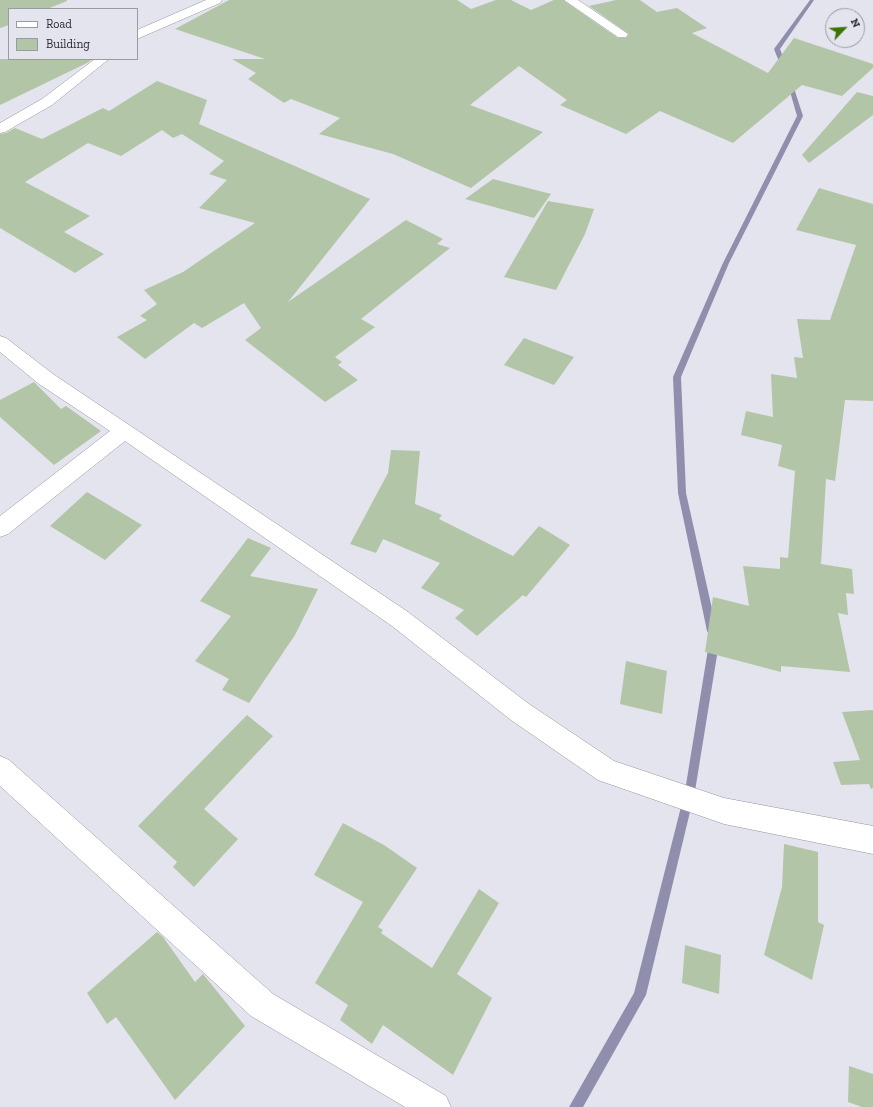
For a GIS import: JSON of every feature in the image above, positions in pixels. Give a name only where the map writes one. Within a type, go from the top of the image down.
[{"type":"street","points":[[138,35],[216,0]]},
{"type":"street","points":[[570,0],[622,34]]},
{"type":"street","points":[[0,128],[47,102],[102,60]]},
{"type":"street","points":[[0,342],[46,379],[400,619],[520,712],[607,771],[724,811],[873,840]]},
{"type":"street","points":[[0,528],[124,431]]},
{"type":"street","points":[[0,769],[262,1005],[436,1107]]},
{"type":"building","points":[[0,0],[67,0],[50,8],[8,8],[8,25],[0,28]]},
{"type":"building","points":[[229,0],[457,0],[471,9],[496,0],[511,0],[531,10],[554,0],[563,0],[618,38],[626,38],[629,34],[589,6],[616,0],[640,0],[657,12],[677,8],[707,28],[692,33],[768,73],[794,38],[873,64],[873,68],[842,96],[802,85],[733,143],[660,111],[626,134],[560,105],[567,100],[519,66],[470,105],[543,132],[471,188],[393,154],[319,134],[340,118],[291,99],[284,103],[248,79],[256,73],[232,59],[265,59],[175,29]]},
{"type":"building","points":[[0,59],[92,60],[87,63],[0,105]]},
{"type":"building","points":[[157,81],[207,100],[199,124],[370,199],[288,302],[406,220],[443,239],[437,244],[450,248],[361,319],[375,327],[335,357],[342,362],[338,365],[358,380],[325,402],[245,340],[261,328],[244,303],[202,328],[194,323],[145,359],[117,337],[147,320],[140,316],[157,304],[144,290],[183,272],[255,223],[199,208],[227,180],[209,174],[224,161],[182,134],[173,138],[162,130],[121,156],[88,143],[25,182],[90,216],[64,232],[104,254],[75,273],[0,228],[0,134],[6,133],[15,128],[42,139],[103,108],[109,111]]},
{"type":"building","points":[[857,92],[873,96],[873,115],[809,163],[802,155]]},
{"type":"building","points":[[493,179],[551,194],[534,218],[465,199]]},
{"type":"building","points":[[819,188],[873,204],[873,401],[845,400],[835,481],[826,479],[821,564],[852,569],[854,594],[846,593],[848,615],[838,613],[850,672],[781,666],[781,672],[705,652],[713,597],[749,606],[743,566],[780,569],[780,557],[788,558],[795,471],[778,466],[782,445],[741,435],[746,411],[773,417],[771,374],[797,378],[794,357],[803,358],[797,319],[830,320],[856,245],[796,230]]},
{"type":"building","points":[[548,201],[594,209],[585,234],[556,290],[504,277]]},
{"type":"building","points":[[524,338],[574,357],[554,385],[504,365]]},
{"type":"building","points":[[34,382],[61,409],[66,406],[101,431],[54,465],[0,417],[0,400]]},
{"type":"building","points":[[391,450],[420,451],[415,504],[442,515],[439,519],[513,556],[539,526],[570,545],[526,597],[523,595],[477,636],[455,618],[464,610],[421,588],[440,563],[383,539],[376,553],[350,544],[388,473]]},
{"type":"building","points":[[87,492],[142,525],[105,560],[50,526]]},
{"type":"building","points":[[248,538],[271,548],[250,576],[318,589],[295,635],[249,703],[222,690],[229,679],[195,661],[231,616],[200,601]]},
{"type":"building","points":[[626,661],[667,671],[662,714],[620,704]]},
{"type":"building","points":[[873,710],[873,788],[871,789],[869,784],[841,785],[833,762],[860,760],[842,712]]},
{"type":"building","points":[[247,715],[273,736],[204,809],[238,839],[194,887],[173,867],[177,862],[138,826]]},
{"type":"building","points":[[343,823],[384,845],[417,868],[378,927],[383,930],[381,933],[432,968],[479,889],[499,903],[457,974],[492,998],[453,1075],[383,1025],[372,1044],[340,1020],[348,1005],[315,983],[363,902],[314,875]]},
{"type":"building","points":[[784,844],[818,852],[818,922],[824,925],[812,980],[764,955],[782,887]]},
{"type":"building","points":[[157,932],[163,937],[195,982],[203,974],[245,1026],[175,1100],[116,1017],[107,1024],[87,993]]},
{"type":"building","points":[[685,945],[721,955],[719,994],[682,983]]},
{"type":"building","points":[[849,1066],[873,1074],[873,1107],[862,1107],[848,1102]]},
{"type":"waterway","points":[[784,68],[777,49],[812,0]]},
{"type":"waterway","points":[[712,631],[682,493],[677,377],[726,263],[800,116],[789,82]]},
{"type":"waterway","points":[[576,1107],[640,995],[690,791],[714,643]]}]
